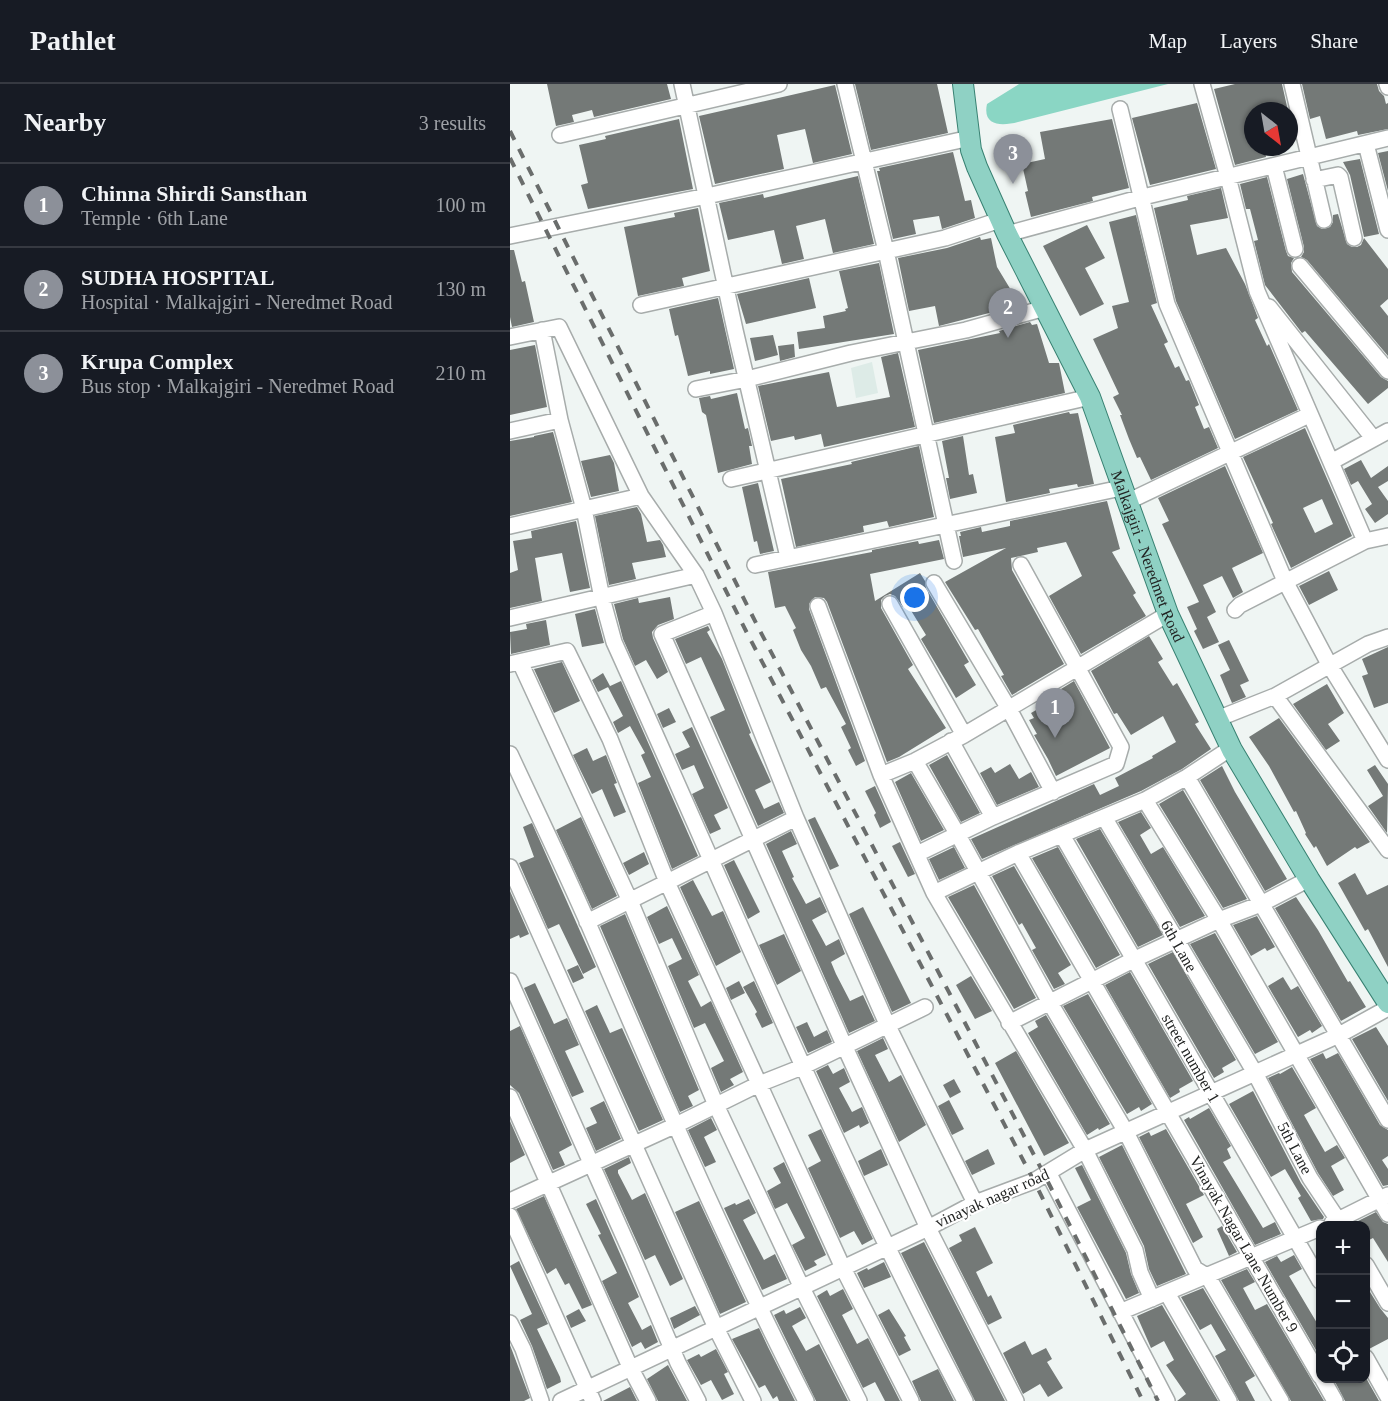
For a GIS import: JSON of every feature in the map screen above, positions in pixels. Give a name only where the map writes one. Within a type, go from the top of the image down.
[{"type":"main road","name":"Malkajgiri - Neredmet Road","points":[[963,84],[971,150],[977,168],[1004,227],[1090,397],[1168,614],[1231,748],[1388,1005]]},
{"type":"street","points":[[682,84],[788,557]]},
{"type":"street","points":[[560,135],[779,84]]},
{"type":"street","points":[[845,84],[907,342],[954,561]]},
{"type":"street","points":[[1202,84],[1257,291],[1365,541]]},
{"type":"street","points":[[1292,84],[1324,220]]},
{"type":"street","points":[[1120,109],[1167,304],[1285,581],[1330,666],[1388,760]]},
{"type":"street","points":[[510,236],[707,196],[970,138]]},
{"type":"street","points":[[641,305],[1143,197],[1388,138]]},
{"type":"street","points":[[1366,144],[1388,230]]},
{"type":"street","points":[[1274,166],[1295,249]]},
{"type":"street","points":[[1314,180],[1340,177],[1354,238]]},
{"type":"street","points":[[1300,266],[1388,371]]},
{"type":"street","points":[[1257,291],[1373,438]]},
{"type":"street","points":[[696,389],[966,330],[1045,308]]},
{"type":"street","points":[[510,337],[559,327],[641,496],[696,575],[714,613],[796,818],[887,1024],[975,1203]]},
{"type":"street","points":[[542,330],[560,420],[584,508],[602,598],[614,642],[802,1067],[913,1303],[964,1401]]},
{"type":"street","points":[[731,479],[1090,397]]},
{"type":"street","points":[[755,565],[946,525],[1124,495],[1229,453],[1309,415]]},
{"type":"street","points":[[510,431],[560,420]]},
{"type":"street","points":[[1331,462],[1388,430]]},
{"type":"street","points":[[510,526],[641,496]]},
{"type":"street","points":[[1235,610],[1240,605],[1285,581],[1365,541],[1388,536]]},
{"type":"street","points":[[917,854],[993,817],[1116,764],[1120,756],[1121,747],[1021,565]]},
{"type":"street","points":[[510,618],[696,575]]},
{"type":"street","points":[[934,583],[1009,709],[1053,792]]},
{"type":"street","points":[[890,603],[958,738],[993,817]]},
{"type":"street","points":[[818,606],[881,775],[934,893],[1085,1150],[1135,1250],[1140,1272],[1160,1296],[1229,1401]]},
{"type":"street","points":[[714,613],[662,634],[844,1045],[928,1228],[1016,1401]]},
{"type":"street","points":[[881,775],[915,761],[958,738],[1168,614]]},
{"type":"street","points":[[1217,719],[1275,696],[1368,644],[1388,637]]},
{"type":"street","points":[[859,1401],[802,1288],[716,1105],[630,901],[515,663],[567,651],[610,739],[668,882],[843,1268],[911,1401]]},
{"type":"street","points":[[1275,696],[1388,850]]},
{"type":"street","points":[[934,893],[1018,853],[1146,800],[1231,748]]},
{"type":"street","points":[[510,754],[587,922],[674,1126],[759,1308],[806,1401]]},
{"type":"street","points":[[915,761],[1048,1001],[1126,1132],[1195,1269],[1208,1277],[1281,1401]]},
{"type":"street","points":[[1187,777],[1388,1120]]},
{"type":"street","points":[[1146,800],[1384,1197],[1388,1214]]},
{"type":"street","points":[[587,922],[796,818]]},
{"type":"street","name":"6th Lane","points":[[1104,818],[1255,1073]]},
{"type":"street","name":"street number 1","points":[[1062,835],[1317,1275]]},
{"type":"street","name":"Vinayak Nagar Lane Number 9","points":[[1018,853],[1316,1368]]},
{"type":"street","points":[[510,867],[632,1144],[716,1328],[753,1401]]},
{"type":"street","points":[[1009,1023],[1048,1001],[1133,960],[1261,904],[1309,879]]},
{"type":"street","points":[[510,981],[672,1348],[698,1401]]},
{"type":"street","name":"vinayak nagar road","points":[[561,1401],[590,1395],[630,1367],[802,1288],[975,1203],[1049,1174],[1085,1150],[1339,1035],[1388,1005]]},
{"type":"street","points":[[510,1201],[674,1126],[759,1084],[802,1067],[925,1007]]},
{"type":"street","name":"5th Lane","points":[[1255,1073],[1334,1221]]},
{"type":"street","points":[[510,1097],[630,1367],[648,1401]]},
{"type":"street","points":[[1049,1174],[1167,1401]]},
{"type":"street","points":[[1341,1221],[1384,1197]]},
{"type":"street","points":[[510,1216],[590,1395]]},
{"type":"street","points":[[1120,1312],[1208,1277],[1316,1230]]},
{"type":"street","points":[[1370,1273],[1388,1303]]},
{"type":"street","points":[[510,1323],[523,1350],[541,1401]]},
{"type":"street","points":[[1370,1366],[1388,1397]]},
{"type":"street","name":"Vinayak Nagar Lane Number 9","points":[[1324,1383],[1335,1401]]},
{"type":"shaded area","points":[[1019,84],[1168,84],[1012,123],[1000,124],[991,121],[986,112],[987,104]]},
{"type":"shaded area","points":[[872,362],[878,393],[856,398],[851,368]]},
{"type":"building","points":[[547,84],[667,84],[671,99],[594,117],[592,110],[572,115],[574,122],[556,126]]},
{"type":"building","points":[[855,84],[937,84],[948,133],[871,150]]},
{"type":"building","points":[[1235,84],[1282,84],[1286,102],[1244,102],[1244,156],[1266,157],[1235,165],[1214,89]]},
{"type":"building","points":[[1302,84],[1377,84],[1386,104],[1388,103],[1388,129],[1358,135],[1357,131],[1326,139],[1320,116],[1310,119]]},
{"type":"building","points":[[835,85],[852,154],[813,163],[805,129],[777,135],[784,169],[715,184],[699,116]]},
{"type":"building","points":[[1197,103],[1216,169],[1150,185],[1132,118]]},
{"type":"building","points":[[679,119],[693,189],[588,209],[581,185],[588,183],[579,145],[606,139],[605,136]]},
{"type":"building","points":[[1112,119],[1129,188],[1092,197],[1093,201],[1031,217],[1022,164],[1045,159],[1040,132]]},
{"type":"building","points":[[1388,151],[1388,191],[1378,153]]},
{"type":"building","points":[[953,152],[965,201],[971,200],[975,218],[942,229],[939,216],[913,220],[916,234],[893,239],[877,171],[880,171],[879,168]]},
{"type":"building","points":[[1360,159],[1379,234],[1364,237],[1350,175],[1343,162]]},
{"type":"building","points":[[1303,174],[1317,226],[1322,229],[1330,227],[1333,215],[1338,214],[1347,244],[1357,247],[1361,245],[1364,238],[1388,269],[1388,299],[1380,306],[1388,316],[1388,356],[1307,260],[1301,257],[1304,247],[1287,179]]},
{"type":"building","points":[[858,176],[874,244],[833,253],[825,219],[796,226],[804,259],[782,264],[774,230],[728,240],[719,203],[763,194],[764,198]]},
{"type":"building","points":[[1267,177],[1286,251],[1288,256],[1294,258],[1291,263],[1292,272],[1381,377],[1388,381],[1388,388],[1368,404],[1305,331],[1302,333],[1265,285],[1254,241],[1258,240],[1250,209],[1246,209],[1240,184]]},
{"type":"building","points":[[1221,188],[1228,218],[1190,225],[1197,255],[1226,248],[1245,284],[1258,318],[1255,320],[1267,346],[1269,344],[1298,410],[1235,439],[1176,301],[1154,208],[1188,200],[1187,196]]},
{"type":"building","points":[[698,208],[710,271],[682,278],[684,286],[638,296],[624,227],[675,217],[674,213]]},
{"type":"building","points":[[1136,215],[1157,303],[1151,305],[1168,342],[1164,344],[1175,368],[1179,366],[1186,381],[1189,380],[1199,405],[1195,407],[1204,429],[1209,427],[1218,448],[1151,480],[1140,457],[1137,458],[1129,439],[1120,415],[1122,415],[1113,397],[1119,394],[1093,339],[1118,328],[1112,306],[1129,302],[1109,222]]},
{"type":"building","points":[[1087,225],[1105,258],[1085,268],[1104,304],[1080,316],[1043,246]]},
{"type":"building","points":[[980,237],[981,240],[991,238],[997,267],[1020,305],[939,326],[935,306],[909,311],[898,258],[947,248]]},
{"type":"building","points":[[510,250],[514,250],[522,282],[525,281],[534,322],[512,327],[510,317]]},
{"type":"building","points":[[879,263],[894,334],[799,349],[797,332],[825,328],[823,316],[846,311],[845,309],[848,308],[839,271]]},
{"type":"building","points":[[809,278],[816,308],[746,324],[737,294]]},
{"type":"building","points":[[718,298],[734,369],[688,376],[669,309]]},
{"type":"building","points":[[1030,322],[1032,325],[1037,324],[1049,363],[1059,363],[1065,393],[934,423],[918,350],[1000,333],[999,331]]},
{"type":"building","points":[[773,335],[778,355],[755,361],[750,338]]},
{"type":"building","points":[[794,344],[795,357],[780,361],[778,346]]},
{"type":"building","points":[[535,345],[547,407],[510,415],[510,350]]},
{"type":"building","points":[[898,353],[915,427],[824,447],[821,434],[795,440],[794,436],[771,441],[758,386],[829,372],[837,407],[890,397],[881,357]]},
{"type":"building","points":[[737,393],[745,429],[748,428],[752,446],[749,446],[752,464],[718,473],[706,415],[702,412],[699,398],[710,396],[711,399]]},
{"type":"building","points":[[1069,412],[1070,414],[1078,413],[1094,484],[1078,487],[1077,484],[1049,489],[1050,493],[1006,502],[995,437],[1015,433],[1013,425]]},
{"type":"building","points":[[1305,428],[1352,536],[1291,568],[1243,457]],"holes":[[[1322,499],[1333,524],[1315,533],[1303,508]]]},
{"type":"building","points":[[553,432],[572,502],[510,516],[510,441]]},
{"type":"building","points":[[963,436],[969,475],[973,474],[977,493],[950,499],[946,478],[949,478],[942,441]]},
{"type":"building","points":[[919,446],[934,517],[889,527],[887,521],[863,526],[864,532],[796,547],[781,479],[852,464],[851,462]]},
{"type":"building","points":[[610,455],[614,463],[619,491],[591,497],[581,461]]},
{"type":"building","points":[[1361,460],[1371,478],[1388,466],[1388,481],[1378,487],[1388,501],[1388,514],[1375,523],[1365,509],[1372,504],[1358,481],[1351,485],[1344,469]]},
{"type":"building","points":[[1225,466],[1263,553],[1232,568],[1243,592],[1233,598],[1222,576],[1203,585],[1216,612],[1207,617],[1219,642],[1203,649],[1194,631],[1197,629],[1187,607],[1199,602],[1162,524],[1169,521],[1158,498]]},
{"type":"building","points":[[758,483],[774,551],[760,554],[757,541],[754,542],[742,487]]},
{"type":"building","points":[[1107,501],[1120,549],[1112,552],[1136,593],[1133,595],[1146,616],[1081,654],[1049,596],[1082,576],[1066,542],[1037,548],[1038,552],[1011,558],[1012,570],[1064,664],[1012,695],[1001,676],[1004,675],[978,629],[975,630],[945,582],[1006,548],[963,557],[960,532],[981,527],[982,532],[1010,526],[1010,521]]},
{"type":"building","points":[[637,507],[641,514],[647,542],[660,540],[666,557],[632,563],[636,579],[609,585],[595,516]]},
{"type":"building","points":[[576,521],[590,588],[570,592],[562,553],[535,558],[542,601],[510,608],[510,573],[518,570],[513,541],[532,538],[531,531]]},
{"type":"building","points":[[939,540],[944,559],[870,574],[875,601],[920,573],[926,588],[969,662],[964,665],[976,685],[956,698],[921,639],[926,635],[907,604],[903,607],[895,596],[890,594],[885,596],[881,600],[881,608],[913,665],[908,669],[946,728],[899,757],[887,762],[827,602],[824,598],[815,597],[809,604],[865,761],[856,766],[841,727],[846,724],[826,687],[821,689],[801,650],[793,630],[796,628],[785,606],[775,608],[768,572],[918,541],[919,544]]},
{"type":"building","points":[[1329,571],[1338,590],[1309,605],[1299,586]]},
{"type":"building","points":[[670,597],[674,619],[658,625],[652,632],[668,672],[657,679],[646,660],[635,666],[623,639],[614,604],[638,598],[639,603]]},
{"type":"building","points":[[595,609],[604,643],[582,647],[575,614]]},
{"type":"building","points":[[546,620],[550,645],[511,654],[510,632],[527,629],[526,624]]},
{"type":"building","points":[[708,626],[710,630],[707,632],[722,659],[751,733],[749,734],[771,782],[755,790],[764,809],[779,802],[784,813],[758,826],[710,717],[725,710],[701,657],[686,664],[675,639]]},
{"type":"building","points":[[1149,636],[1163,659],[1158,662],[1173,686],[1177,683],[1199,722],[1195,724],[1211,749],[1182,769],[1141,791],[982,859],[971,839],[1094,784],[1100,795],[1119,786],[1115,778],[1153,758],[1152,756],[1176,742],[1163,716],[1131,735],[1117,713],[1114,714],[1091,671]]},
{"type":"building","points":[[1229,640],[1249,681],[1240,685],[1246,697],[1232,703],[1220,675],[1230,670],[1218,645]]},
{"type":"building","points":[[1388,647],[1388,703],[1374,708],[1362,676],[1368,674],[1362,659]]},
{"type":"building","points":[[562,662],[580,701],[554,713],[534,669]]},
{"type":"building","points":[[603,673],[610,686],[598,692],[592,680]]},
{"type":"building","points":[[621,681],[698,856],[672,869],[638,783],[651,777],[641,755],[645,753],[630,726],[618,733],[613,722],[623,716],[608,687]]},
{"type":"building","points":[[1074,681],[1110,748],[1056,776],[1034,735],[1037,734],[1029,720],[1034,718],[1031,713],[1057,698],[1056,695],[1062,692],[1061,689]]},
{"type":"building","points":[[1327,684],[1344,713],[1328,724],[1340,741],[1326,750],[1293,704]]},
{"type":"building","points":[[669,708],[676,722],[663,728],[657,714]]},
{"type":"building","points":[[1279,718],[1370,842],[1357,849],[1355,847],[1327,866],[1316,846],[1314,848],[1305,834],[1296,811],[1294,812],[1269,766],[1249,737]]},
{"type":"building","points":[[692,727],[728,808],[714,815],[721,829],[710,834],[692,794],[704,788],[694,765],[682,770],[675,754],[690,747],[682,732]]},
{"type":"building","points":[[587,748],[593,761],[606,755],[617,783],[614,784],[626,812],[614,817],[602,789],[592,794],[573,755]]},
{"type":"building","points":[[947,755],[980,813],[961,822],[929,765]]},
{"type":"building","points":[[1010,764],[1019,779],[1031,772],[1039,787],[997,805],[980,773],[991,767],[995,773]]},
{"type":"building","points":[[1375,765],[1388,784],[1387,833],[1368,806],[1383,796],[1367,770]]},
{"type":"building","points":[[1222,766],[1287,879],[1265,891],[1200,780]]},
{"type":"building","points":[[911,773],[944,830],[921,841],[895,782]]},
{"type":"building","points":[[875,786],[891,822],[880,828],[874,815],[876,813],[865,791]]},
{"type":"building","points":[[1183,790],[1247,899],[1223,908],[1159,804]]},
{"type":"building","points":[[1141,812],[1151,828],[1140,835],[1151,854],[1163,847],[1205,916],[1180,927],[1118,822]]},
{"type":"building","points":[[581,817],[617,896],[592,909],[556,830]]},
{"type":"building","points":[[815,817],[839,866],[830,870],[808,820]]},
{"type":"building","points":[[532,823],[596,967],[583,974],[559,924],[548,929],[519,863],[534,857],[523,827]]},
{"type":"building","points":[[1100,829],[1163,935],[1138,947],[1076,839]]},
{"type":"building","points":[[791,831],[797,844],[782,851],[794,877],[792,878],[806,904],[820,897],[827,912],[812,920],[826,946],[839,939],[845,954],[831,962],[836,974],[850,1001],[863,995],[875,1021],[849,1033],[766,844]]},
{"type":"building","points":[[900,842],[915,874],[908,877],[892,846]]},
{"type":"building","points":[[954,847],[965,868],[939,880],[929,859]]},
{"type":"building","points":[[1058,847],[1120,955],[1096,968],[1032,858]]},
{"type":"building","points":[[644,852],[649,864],[629,875],[623,863]]},
{"type":"building","points":[[734,860],[760,912],[748,919],[724,865]]},
{"type":"building","points":[[1014,866],[1071,965],[1058,973],[1065,984],[1054,989],[1032,950],[1036,948],[1022,923],[1019,925],[992,876]]},
{"type":"building","points":[[1355,873],[1367,895],[1388,885],[1388,967],[1368,929],[1365,931],[1338,883]]},
{"type":"building","points":[[693,880],[712,916],[723,911],[741,952],[716,966],[680,887]]},
{"type":"building","points":[[974,885],[1036,998],[1014,1009],[948,897]]},
{"type":"building","points":[[510,891],[529,934],[520,938],[519,935],[510,939]]},
{"type":"building","points":[[1296,897],[1366,1007],[1341,1021],[1275,908]]},
{"type":"building","points":[[667,906],[699,975],[688,981],[701,1007],[711,1001],[743,1072],[730,1079],[734,1085],[721,1092],[711,1068],[724,1061],[705,1023],[694,1028],[668,966],[682,959],[672,938],[659,944],[647,917]]},
{"type":"building","points":[[863,907],[911,1003],[892,1012],[849,914]]},
{"type":"building","points":[[625,914],[699,1090],[688,1096],[693,1106],[680,1112],[600,926]]},
{"type":"building","points":[[1257,916],[1275,947],[1267,951],[1265,948],[1251,956],[1233,925]]},
{"type":"building","points":[[1215,933],[1278,1042],[1255,1054],[1190,944]]},
{"type":"building","points":[[784,934],[801,971],[777,985],[759,945]]},
{"type":"building","points":[[1173,952],[1236,1060],[1222,1068],[1224,1072],[1214,1078],[1148,964]]},
{"type":"building","points":[[578,965],[584,978],[573,983],[567,970]]},
{"type":"building","points":[[1130,972],[1193,1081],[1179,1089],[1180,1092],[1170,1098],[1105,985]]},
{"type":"building","points":[[971,976],[992,1011],[975,1019],[956,985]]},
{"type":"building","points":[[1283,977],[1291,990],[1298,986],[1322,1026],[1312,1033],[1310,1030],[1298,1037],[1268,986]]},
{"type":"building","points":[[739,981],[745,993],[731,1000],[726,988]]},
{"type":"building","points":[[754,981],[773,1023],[762,1028],[755,1014],[757,1012],[743,987]]},
{"type":"building","points":[[535,983],[554,1024],[567,1018],[579,1045],[565,1051],[584,1092],[572,1097],[524,988]]},
{"type":"building","points":[[1088,994],[1152,1104],[1141,1111],[1139,1107],[1127,1114],[1063,1006]]},
{"type":"building","points":[[597,1005],[610,1033],[622,1028],[663,1120],[639,1131],[585,1011]]},
{"type":"building","points":[[1046,1015],[1110,1124],[1087,1135],[1028,1033],[1038,1027],[1035,1021]]},
{"type":"building","points":[[807,1022],[814,1037],[827,1030],[832,1042],[808,1053],[796,1027]]},
{"type":"building","points":[[520,1026],[572,1145],[559,1152],[565,1165],[553,1170],[519,1093],[510,1085],[510,1031]]},
{"type":"building","points":[[1376,1027],[1388,1046],[1388,1101],[1352,1039]]},
{"type":"building","points":[[883,1038],[888,1049],[875,1055],[889,1082],[901,1075],[926,1125],[899,1142],[857,1051]]},
{"type":"building","points":[[1016,1051],[1069,1143],[1044,1156],[995,1063]]},
{"type":"building","points":[[1323,1053],[1326,1059],[1338,1053],[1380,1125],[1388,1130],[1388,1156],[1382,1160],[1388,1169],[1388,1185],[1383,1186],[1310,1059]]},
{"type":"building","points":[[828,1065],[833,1074],[844,1068],[850,1082],[839,1088],[852,1112],[862,1107],[869,1123],[860,1128],[859,1125],[844,1133],[816,1071]]},
{"type":"building","points":[[1292,1067],[1316,1108],[1304,1115],[1325,1152],[1337,1145],[1345,1158],[1331,1166],[1344,1190],[1333,1196],[1318,1173],[1268,1078]]},
{"type":"building","points":[[954,1079],[961,1092],[950,1098],[943,1085]]},
{"type":"building","points":[[1253,1091],[1301,1183],[1324,1217],[1323,1219],[1311,1221],[1298,1198],[1301,1196],[1285,1169],[1271,1177],[1229,1104]]},
{"type":"building","points":[[949,1100],[964,1129],[952,1135],[938,1106]]},
{"type":"building","points":[[604,1101],[621,1139],[596,1151],[586,1128],[597,1123],[590,1108]]},
{"type":"building","points":[[1209,1108],[1231,1146],[1227,1149],[1231,1158],[1223,1162],[1263,1228],[1275,1222],[1281,1234],[1255,1245],[1184,1120]]},
{"type":"building","points":[[711,1118],[717,1130],[704,1137],[716,1162],[705,1167],[688,1130]]},
{"type":"building","points":[[510,1121],[525,1155],[510,1163]]},
{"type":"building","points":[[821,1129],[873,1239],[862,1245],[854,1231],[840,1238],[808,1168],[821,1161],[808,1135]]},
{"type":"building","points":[[1166,1129],[1204,1195],[1186,1204],[1203,1237],[1193,1243],[1139,1137],[1149,1132],[1151,1136]]},
{"type":"building","points":[[1122,1145],[1186,1274],[1157,1286],[1149,1269],[1144,1246],[1099,1157]]},
{"type":"building","points":[[881,1149],[888,1165],[864,1176],[858,1161]]},
{"type":"building","points":[[988,1149],[995,1164],[972,1175],[965,1161]]},
{"type":"building","points":[[629,1157],[631,1163],[618,1170],[618,1173],[632,1200],[645,1193],[683,1279],[670,1286],[655,1255],[645,1260],[604,1169]]},
{"type":"building","points":[[784,1162],[826,1255],[814,1261],[817,1265],[805,1271],[792,1245],[805,1238],[787,1203],[775,1209],[767,1191],[781,1183],[773,1168]]},
{"type":"building","points":[[1082,1165],[1126,1253],[1139,1293],[1126,1299],[1077,1207],[1091,1200],[1075,1168]]},
{"type":"building","points":[[544,1196],[592,1305],[582,1309],[569,1283],[565,1285],[556,1268],[547,1274],[516,1209]]},
{"type":"building","points":[[596,1199],[639,1297],[628,1303],[642,1330],[651,1325],[658,1342],[645,1349],[641,1342],[632,1347],[602,1281],[617,1273],[586,1204]]},
{"type":"building","points":[[749,1199],[756,1213],[743,1220],[764,1260],[775,1254],[787,1279],[762,1290],[724,1208]]},
{"type":"building","points":[[699,1201],[746,1302],[720,1314],[675,1212]]},
{"type":"building","points":[[1376,1212],[1383,1222],[1388,1224],[1388,1262],[1373,1238],[1370,1240],[1370,1221],[1358,1221]]},
{"type":"building","points":[[1222,1226],[1237,1252],[1229,1256],[1217,1229]]},
{"type":"building","points":[[975,1227],[993,1263],[976,1272],[988,1297],[991,1295],[1002,1318],[988,1325],[949,1248],[962,1241],[959,1235]]},
{"type":"building","points":[[924,1242],[1005,1401],[975,1401],[901,1253]]},
{"type":"building","points":[[1294,1255],[1302,1269],[1289,1276],[1316,1321],[1316,1350],[1265,1262],[1277,1256],[1281,1262]]},
{"type":"building","points":[[519,1261],[548,1324],[537,1329],[560,1377],[561,1382],[547,1389],[520,1320],[532,1314],[510,1266]]},
{"type":"building","points":[[884,1262],[891,1277],[864,1288],[857,1273]]},
{"type":"building","points":[[1247,1269],[1255,1282],[1243,1288],[1255,1310],[1267,1304],[1324,1401],[1291,1401],[1221,1280]]},
{"type":"building","points":[[1203,1288],[1255,1376],[1245,1382],[1255,1401],[1239,1401],[1215,1356],[1226,1350],[1211,1324],[1200,1330],[1181,1297]]},
{"type":"building","points":[[843,1289],[853,1309],[842,1315],[857,1344],[868,1338],[900,1401],[885,1401],[875,1382],[863,1388],[817,1296],[827,1290],[830,1296]]},
{"type":"building","points":[[1370,1292],[1388,1318],[1388,1339],[1370,1348]]},
{"type":"building","points":[[1162,1305],[1218,1401],[1177,1401],[1186,1394],[1166,1365],[1174,1360],[1164,1341],[1151,1348],[1137,1316]]},
{"type":"building","points":[[695,1306],[700,1315],[674,1329],[670,1318]]},
{"type":"building","points":[[800,1307],[806,1318],[792,1326],[806,1351],[819,1344],[848,1401],[816,1401],[774,1315],[784,1310],[786,1314]]},
{"type":"building","points":[[579,1309],[586,1321],[571,1328],[566,1316]]},
{"type":"building","points":[[889,1309],[906,1336],[904,1337],[911,1350],[899,1356],[878,1315]]},
{"type":"building","points":[[759,1328],[795,1401],[779,1401],[777,1396],[773,1399],[765,1385],[759,1388],[732,1339]]},
{"type":"building","points":[[1025,1341],[1032,1355],[1046,1348],[1052,1359],[1047,1362],[1063,1388],[1048,1397],[1040,1384],[1023,1394],[1003,1353]]},
{"type":"building","points":[[510,1345],[530,1398],[524,1401],[510,1401]]},
{"type":"building","points":[[716,1349],[728,1372],[724,1374],[734,1394],[722,1400],[711,1380],[701,1385],[687,1360],[699,1354],[701,1357]]},
{"type":"building","points":[[668,1365],[687,1401],[658,1401],[647,1379]]},
{"type":"building","points":[[938,1369],[954,1401],[921,1401],[912,1381]]},
{"type":"building","points":[[1336,1383],[1369,1383],[1379,1401],[1345,1401]]},
{"type":"building","points":[[630,1387],[637,1401],[603,1401]]},
{"type":"railway","points":[[510,131],[758,627],[1045,1176],[1158,1401]]},
{"type":"railway","points":[[510,158],[747,633],[1034,1181],[1143,1401]]},
{"type":"place","name":"Krupa Complex","points":[[1013,184]]},
{"type":"place","name":"SUDHA HOSPITAL","points":[[1008,338]]},
{"type":"place","name":"Chinna Shirdi Sansthan","points":[[1055,738]]}]
